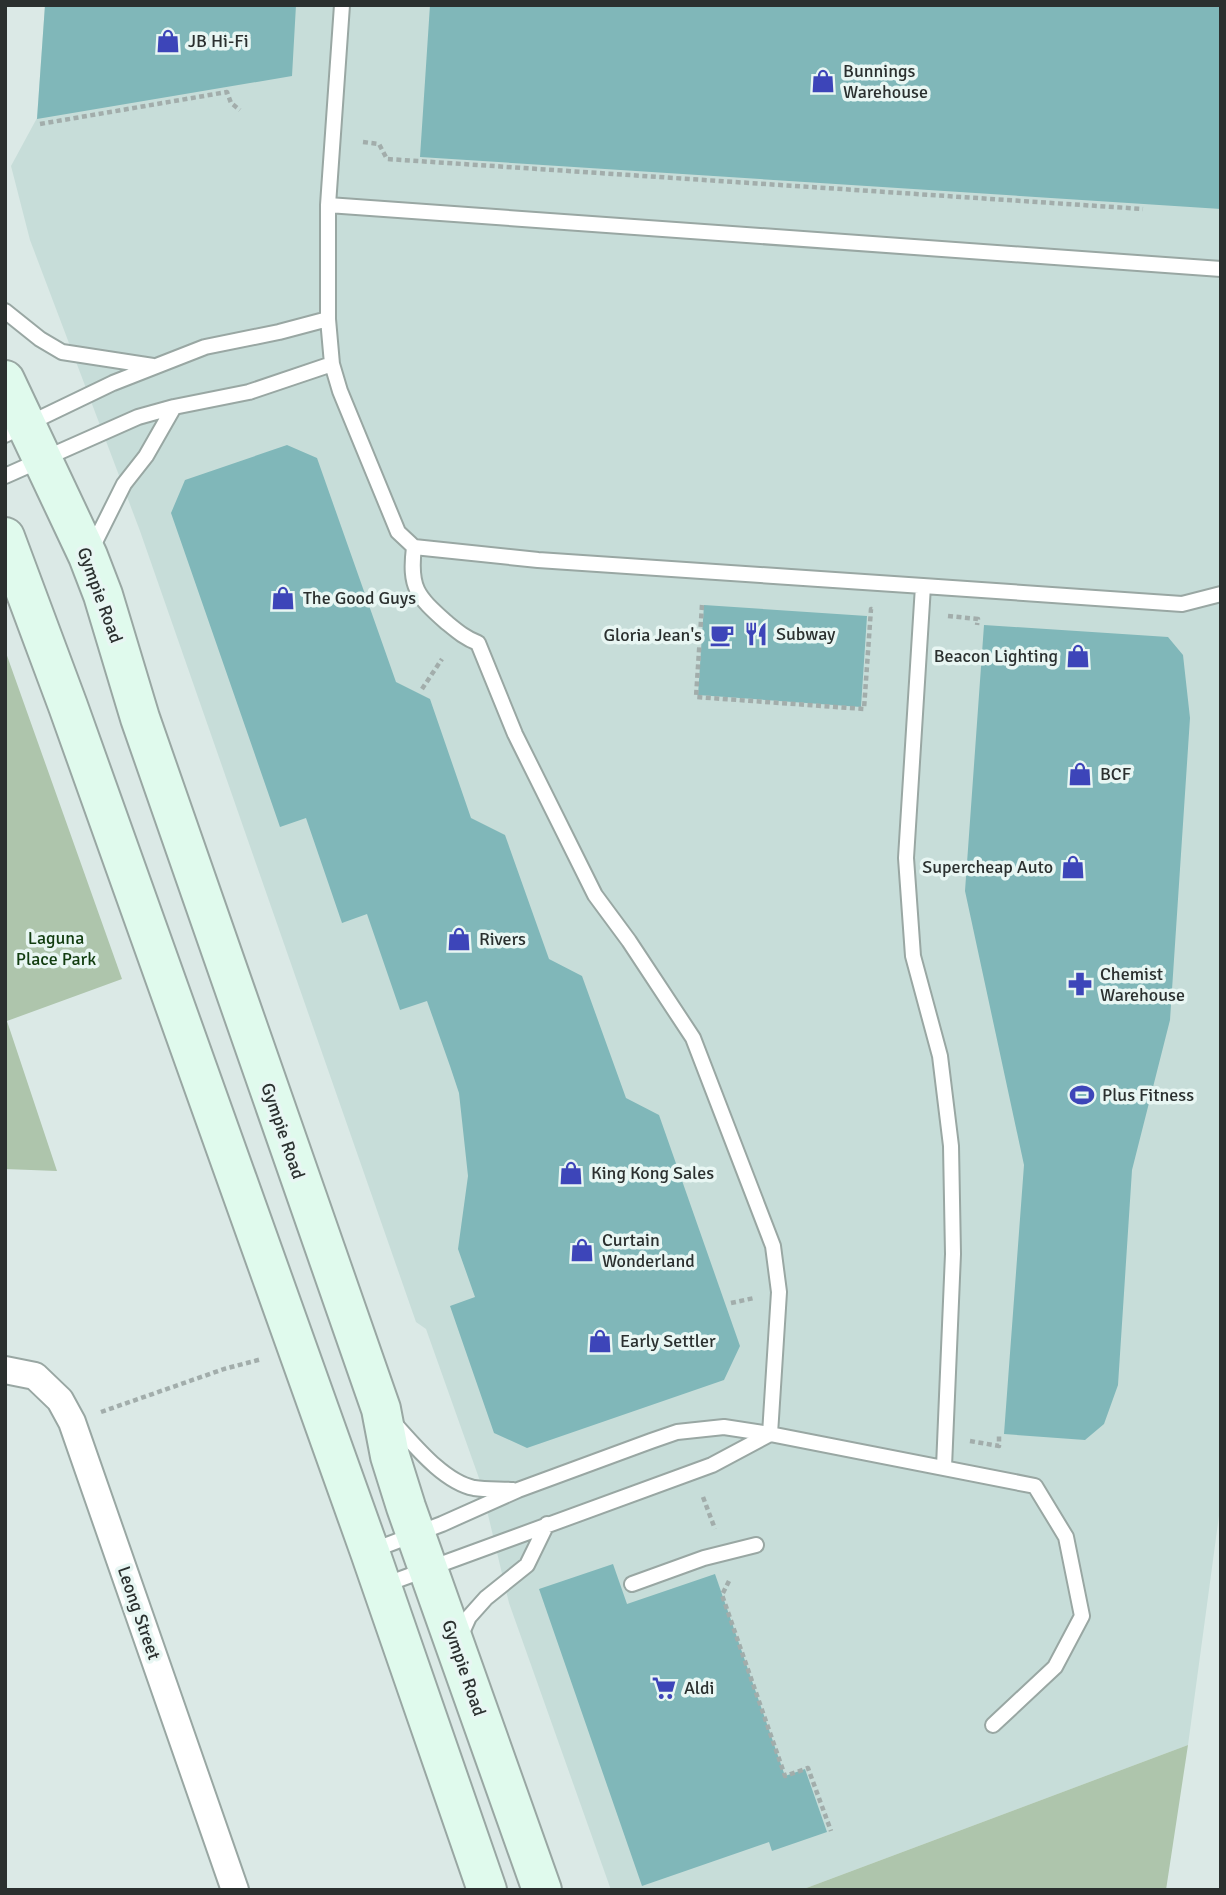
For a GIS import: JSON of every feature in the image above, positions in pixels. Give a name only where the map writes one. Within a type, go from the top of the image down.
[{"type":"main road","name":"Gympie Road","points":[[5,380],[16,430],[43,460],[88,556],[148,742],[381,1409],[390,1456],[416,1533],[541,1890]]},
{"type":"main road","points":[[5,537],[68,706],[376,1569],[487,1890]]},
{"type":"street","name":"Leong Street","points":[[5,1370],[35,1376],[60,1400],[72,1422],[235,1890]]},
{"type":"lane","points":[[342,5],[328,205],[328,319],[332,364],[340,391],[398,532],[414,547],[524,559],[1182,604],[1221,594]]},
{"type":"lane","points":[[328,205],[1221,269]]},
{"type":"lane","points":[[5,311],[40,339],[62,352],[156,367]]},
{"type":"lane","points":[[16,430],[113,383],[205,347],[328,319]]},
{"type":"lane","points":[[5,477],[138,417],[249,392],[332,364]]},
{"type":"lane","points":[[88,556],[124,484],[146,456],[174,407]]},
{"type":"lane","points":[[414,547],[411,571],[421,600],[464,638],[478,643],[515,734],[595,895],[629,941],[692,1038],[773,1246],[779,1292],[770,1434]]},
{"type":"lane","points":[[923,586],[906,858],[913,956],[940,1056],[951,1146],[953,1254],[944,1467]]},
{"type":"lane","points":[[381,1409],[443,1474],[475,1488],[518,1490]]},
{"type":"lane","points":[[376,1569],[416,1533],[518,1490],[677,1432],[724,1427],[1035,1486],[1066,1537],[1082,1616],[1055,1667],[993,1725]]},
{"type":"lane","points":[[376,1569],[429,1569],[712,1465],[770,1434]]},
{"type":"lane","points":[[456,1645],[469,1618],[486,1598],[527,1565],[547,1524]]},
{"type":"lane","points":[[632,1584],[704,1558],[756,1545]]},
{"type":"path","points":[[40,124],[131,106],[227,92],[232,103],[240,110]]},
{"type":"path","points":[[363,142],[379,144],[387,159],[816,185],[1143,209]]},
{"type":"path","points":[[702,605],[696,697],[864,709],[872,609],[881,610]]},
{"type":"path","points":[[940,615],[978,619],[977,625]]},
{"type":"path","points":[[422,689],[442,659]]},
{"type":"path","points":[[731,1303],[758,1297]]},
{"type":"path","points":[[72,1422],[211,1373],[263,1358]]},
{"type":"path","points":[[966,1440],[999,1446],[999,1433]]},
{"type":"path","points":[[703,1497],[715,1529]]},
{"type":"path","points":[[729,1581],[722,1595],[785,1776],[808,1768],[824,1818],[831,1831]]},
{"type":"shaded area","points":[[45,5],[1221,5],[1221,1501],[1188,1745],[801,1890],[611,1890],[509,1603],[480,1481],[426,1329],[416,1322],[140,531],[30,240],[11,166],[37,118]]},
{"type":"green space","name":"Laguna Place Park","points":[[5,650],[122,979],[7,1021],[57,1171],[5,1169]]},
{"type":"green space","points":[[1188,1745],[1166,1890],[801,1890]]},
{"type":"building","name":"JB Hi-Fi","points":[[45,5],[296,5],[292,76],[37,119]]},
{"type":"building","name":"Bunnings Warehouse","points":[[430,5],[1221,5],[1221,209],[420,157]]},
{"type":"building","points":[[287,445],[317,458],[396,682],[430,699],[471,818],[505,835],[549,959],[582,976],[626,1098],[659,1115],[740,1346],[724,1380],[527,1448],[494,1433],[450,1306],[475,1297],[458,1249],[468,1176],[459,1093],[450,1066],[427,1001],[400,1010],[367,914],[342,923],[306,818],[280,827],[171,513],[185,480]]},
{"type":"building","points":[[704,605],[867,616],[861,707],[698,695]]},
{"type":"building","points":[[984,625],[1168,637],[1183,655],[1190,718],[1170,1020],[1132,1170],[1118,1385],[1104,1424],[1085,1440],[1004,1434],[1024,1165],[965,891]]},
{"type":"building","name":"Aldi","points":[[613,1564],[627,1604],[715,1574],[785,1776],[805,1769],[827,1832],[772,1851],[769,1842],[642,1886],[539,1589]]},
{"type":"place","name":"JB Hi-Fi","points":[[168,41]]},
{"type":"place","name":"Bunnings Warehouse","points":[[823,81]]},
{"type":"place","name":"The Good Guys","points":[[283,598]]},
{"type":"place","name":"Subway","points":[[756,634]]},
{"type":"place","name":"Gloria Jean's","points":[[722,635]]},
{"type":"place","name":"Beacon Lighting","points":[[1078,656]]},
{"type":"place","name":"BCF","points":[[1080,774]]},
{"type":"place","name":"Supercheap Auto","points":[[1073,867]]},
{"type":"place","name":"Rivers","points":[[459,939]]},
{"type":"place","name":"Chemist Warehouse","points":[[1080,984]]},
{"type":"place","name":"Plus Fitness","points":[[1082,1095]]},
{"type":"place","name":"King Kong Sales","points":[[571,1173]]},
{"type":"place","name":"Curtain Wonderland","points":[[582,1250]]},
{"type":"place","name":"Early Settler","points":[[600,1341]]},
{"type":"place","name":"Aldi","points":[[664,1688]]}]
